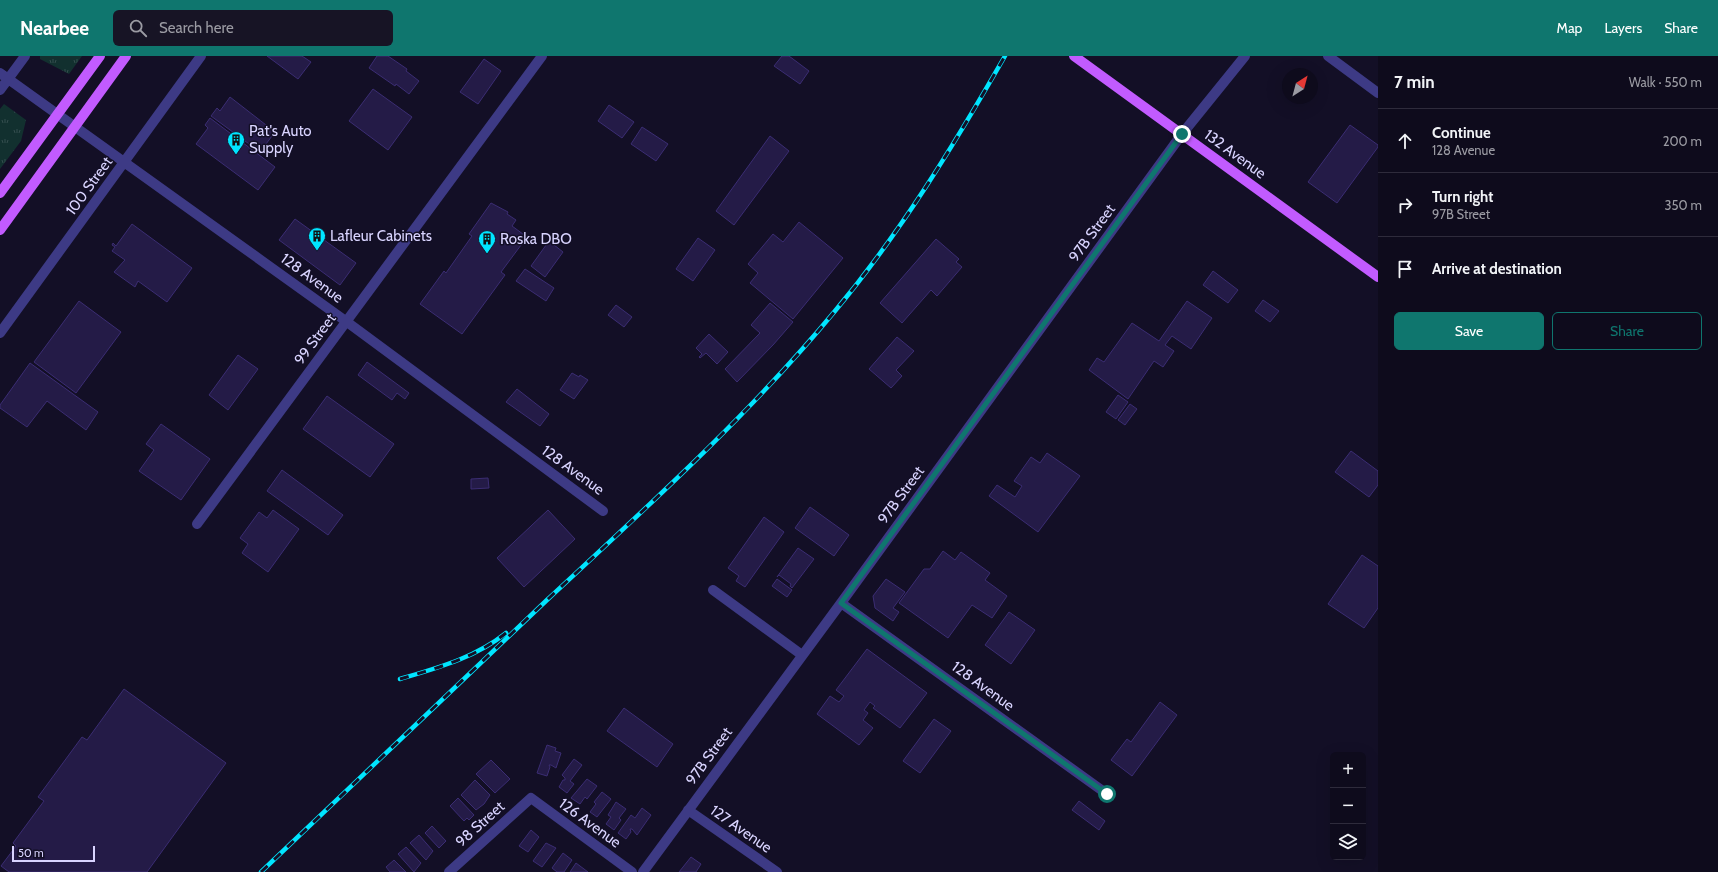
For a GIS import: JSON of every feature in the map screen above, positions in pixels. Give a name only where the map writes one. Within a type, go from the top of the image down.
[{"type":"main road","points":[[0,193],[100,56]]},
{"type":"main road","points":[[0,230],[126,56]]},
{"type":"main road","name":"132 Avenue","points":[[1074,56],[1378,277]]},
{"type":"street","points":[[0,90],[4,76],[25,56]]},
{"type":"street","name":"100 Street","points":[[0,333],[201,56]]},
{"type":"street","name":"99 Street","points":[[197,524],[542,56]]},
{"type":"street","name":"97B Street","points":[[643,872],[841,603],[1182,134],[1245,56]]},
{"type":"street","points":[[1328,56],[1378,93]]},
{"type":"street","name":"128 Avenue","points":[[4,76],[347,322],[603,510]]},
{"type":"street","points":[[713,590],[802,655]]},
{"type":"street","name":"128 Avenue","points":[[841,603],[1107,794]]},
{"type":"street","name":"98 Street","points":[[449,872],[531,798]]},
{"type":"street","name":"126 Avenue","points":[[531,798],[632,872]]},
{"type":"street","name":"127 Avenue","points":[[688,810],[776,872]]},
{"type":"green space","points":[[40,56],[82,56],[69,74],[40,59]]},
{"type":"green space","points":[[4,104],[26,120],[21,141],[0,169],[0,109]]},
{"type":"building","points":[[267,56],[302,56],[311,62],[298,79]]},
{"type":"building","points":[[377,56],[388,56],[407,69],[406,71],[419,81],[409,94],[396,84],[395,86],[369,68]]},
{"type":"building","points":[[782,56],[789,56],[809,71],[800,84],[774,66]]},
{"type":"building","points":[[484,59],[501,71],[478,104],[460,92]]},
{"type":"building","points":[[373,89],[412,117],[388,150],[349,121]]},
{"type":"building","points":[[230,97],[275,132],[260,152],[211,116],[217,108],[220,111]]},
{"type":"building","points":[[609,105],[634,122],[622,138],[598,121]]},
{"type":"building","name":"Pat's Auto Supply","points":[[210,118],[275,167],[258,190],[196,144],[208,128],[205,125]]},
{"type":"building","points":[[1350,125],[1378,145],[1378,147],[1337,203],[1308,182]]},
{"type":"building","points":[[642,127],[668,144],[656,161],[631,144]]},
{"type":"building","points":[[770,136],[789,151],[734,225],[716,211]]},
{"type":"building","name":"Roska DBO","points":[[491,203],[508,212],[507,214],[516,220],[512,226],[527,237],[501,272],[505,275],[462,334],[420,304],[444,271],[446,273],[472,236],[469,234]]},
{"type":"building","name":"Lafleur Cabinets","points":[[295,219],[356,263],[340,285],[279,240]]},
{"type":"building","points":[[799,222],[843,258],[793,319],[750,283],[758,273],[748,264],[773,234],[783,242]]},
{"type":"building","points":[[132,224],[192,268],[167,302],[138,281],[135,287],[114,272],[125,260],[112,251],[115,247],[112,245],[113,243],[116,246]]},
{"type":"building","points":[[698,238],[715,250],[693,281],[676,269]]},
{"type":"building","points":[[936,239],[959,259],[956,262],[962,267],[937,296],[931,290],[902,323],[880,303]]},
{"type":"building","points":[[549,241],[563,252],[545,277],[531,266]]},
{"type":"building","points":[[525,269],[554,288],[546,301],[516,281]]},
{"type":"building","points":[[1213,271],[1238,290],[1228,303],[1203,285]]},
{"type":"building","points":[[1263,300],[1279,311],[1270,322],[1255,311]]},
{"type":"building","points":[[79,301],[121,332],[76,393],[34,362]]},
{"type":"building","points":[[1187,301],[1212,318],[1191,349],[1172,336],[1165,345],[1174,351],[1163,367],[1154,361],[1128,399],[1089,370],[1097,358],[1104,362],[1132,323],[1159,341]]},
{"type":"building","points":[[770,303],[793,322],[737,382],[725,369],[760,333],[751,325]]},
{"type":"building","points":[[616,305],[632,317],[624,327],[608,315]]},
{"type":"building","points":[[709,334],[728,352],[717,364],[706,353],[700,358],[699,357],[702,354],[696,348]]},
{"type":"building","points":[[897,337],[914,351],[896,370],[902,376],[891,388],[869,369]]},
{"type":"building","points":[[238,355],[258,369],[228,410],[209,395]]},
{"type":"building","points":[[367,362],[409,393],[405,399],[397,393],[392,400],[358,375]]},
{"type":"building","points":[[30,363],[98,412],[86,430],[47,401],[27,427],[0,408],[0,405]]},
{"type":"building","points":[[572,373],[579,377],[580,375],[588,380],[574,399],[560,390]]},
{"type":"building","points":[[517,389],[549,414],[540,426],[506,402]]},
{"type":"building","points":[[1118,395],[1128,402],[1116,419],[1106,412]]},
{"type":"building","points":[[327,396],[394,444],[370,477],[303,429]]},
{"type":"building","points":[[1130,404],[1137,409],[1125,425],[1118,420]]},
{"type":"building","points":[[161,424],[210,459],[181,500],[139,471],[154,450],[146,444]]},
{"type":"building","points":[[1351,451],[1378,471],[1378,485],[1369,497],[1335,472]]},
{"type":"building","points":[[1047,453],[1080,476],[1038,532],[989,496],[997,485],[1015,497],[1022,486],[1014,481],[1031,457],[1040,463]]},
{"type":"building","points":[[282,470],[343,515],[328,535],[267,491]]},
{"type":"building","points":[[488,478],[489,488],[471,489],[471,479]]},
{"type":"building","points":[[810,507],[849,535],[834,556],[795,528]]},
{"type":"building","points":[[273,510],[299,529],[268,572],[242,553],[248,544],[240,538],[259,512],[267,518]]},
{"type":"building","points":[[548,510],[575,539],[524,587],[497,558]]},
{"type":"building","points":[[764,517],[784,532],[745,587],[736,581],[739,576],[728,568]]},
{"type":"building","points":[[798,548],[814,559],[792,588],[790,586],[791,584],[779,575],[777,577]]},
{"type":"building","points":[[943,551],[955,560],[961,552],[990,573],[985,580],[1007,596],[992,618],[972,605],[948,638],[899,603],[924,569],[930,569]]},
{"type":"building","points":[[1362,555],[1378,566],[1378,608],[1364,628],[1328,604]]},
{"type":"building","points":[[777,579],[792,590],[787,597],[772,586]]},
{"type":"building","points":[[886,579],[905,592],[893,608],[899,612],[893,621],[875,608],[873,596]]},
{"type":"building","points":[[1009,612],[1035,630],[1011,664],[985,645]]},
{"type":"building","points":[[867,649],[927,693],[900,728],[873,708],[875,706],[870,702],[864,710],[868,713],[863,720],[873,728],[859,745],[817,714],[830,696],[839,702],[844,696],[836,690]]},
{"type":"building","points":[[124,689],[226,763],[147,872],[9,872],[1,866],[16,846],[13,843],[44,801],[38,797],[82,737],[87,740]]},
{"type":"building","points":[[1160,702],[1177,715],[1132,776],[1111,760],[1127,739],[1131,742]]},
{"type":"building","points":[[624,708],[673,744],[657,767],[607,731]]},
{"type":"building","points":[[934,719],[951,731],[920,773],[903,761]]},
{"type":"building","points":[[547,745],[556,748],[555,751],[561,753],[556,768],[549,765],[550,767],[547,776],[537,773]]},
{"type":"building","points":[[574,759],[582,765],[570,781],[574,784],[567,793],[559,787],[563,780],[565,780],[562,775]]},
{"type":"building","points":[[491,760],[510,779],[495,793],[476,774]]},
{"type":"building","points":[[587,779],[597,786],[587,799],[585,797],[580,804],[571,798]]},
{"type":"building","points":[[475,780],[490,795],[484,804],[476,810],[461,795]]},
{"type":"building","points":[[602,792],[611,799],[597,817],[590,812],[596,804],[594,802]]},
{"type":"building","points":[[458,798],[474,815],[469,820],[467,818],[464,821],[450,806]]},
{"type":"building","points":[[1079,801],[1105,821],[1099,830],[1072,810]]},
{"type":"building","points":[[616,802],[626,809],[619,818],[621,820],[614,830],[606,824],[611,817],[608,815]]},
{"type":"building","points":[[642,808],[651,815],[637,835],[632,829],[630,829],[631,832],[626,839],[618,833],[631,815],[635,818]]},
{"type":"building","points":[[432,826],[446,841],[439,848],[425,833]]},
{"type":"building","points":[[531,830],[539,837],[528,852],[519,846]]},
{"type":"building","points":[[419,835],[433,851],[426,860],[410,843]]},
{"type":"building","points":[[546,843],[556,848],[542,867],[533,861]]},
{"type":"building","points":[[406,847],[421,863],[414,872],[398,854]]},
{"type":"building","points":[[563,853],[572,860],[564,872],[557,872],[552,868]]},
{"type":"building","points":[[691,857],[701,864],[696,872],[679,872]]},
{"type":"building","points":[[394,860],[406,872],[390,872],[386,867]]},
{"type":"building","points":[[576,863],[588,872],[570,872]]},
{"type":"railway","points":[[261,872],[548,599],[623,530],[733,424],[768,387],[835,311],[882,250],[926,187],[1005,56]]},
{"type":"railway","points":[[400,679],[469,656],[494,642],[506,633]]},
{"type":"place","name":"Pat's Auto Supply","points":[[236,155]]},
{"type":"place","name":"Lafleur Cabinets","points":[[317,251]]},
{"type":"place","name":"Roska DBO","points":[[487,254]]},
{"type":"route","points":[[1107,794],[841,603],[1182,134]]}]
